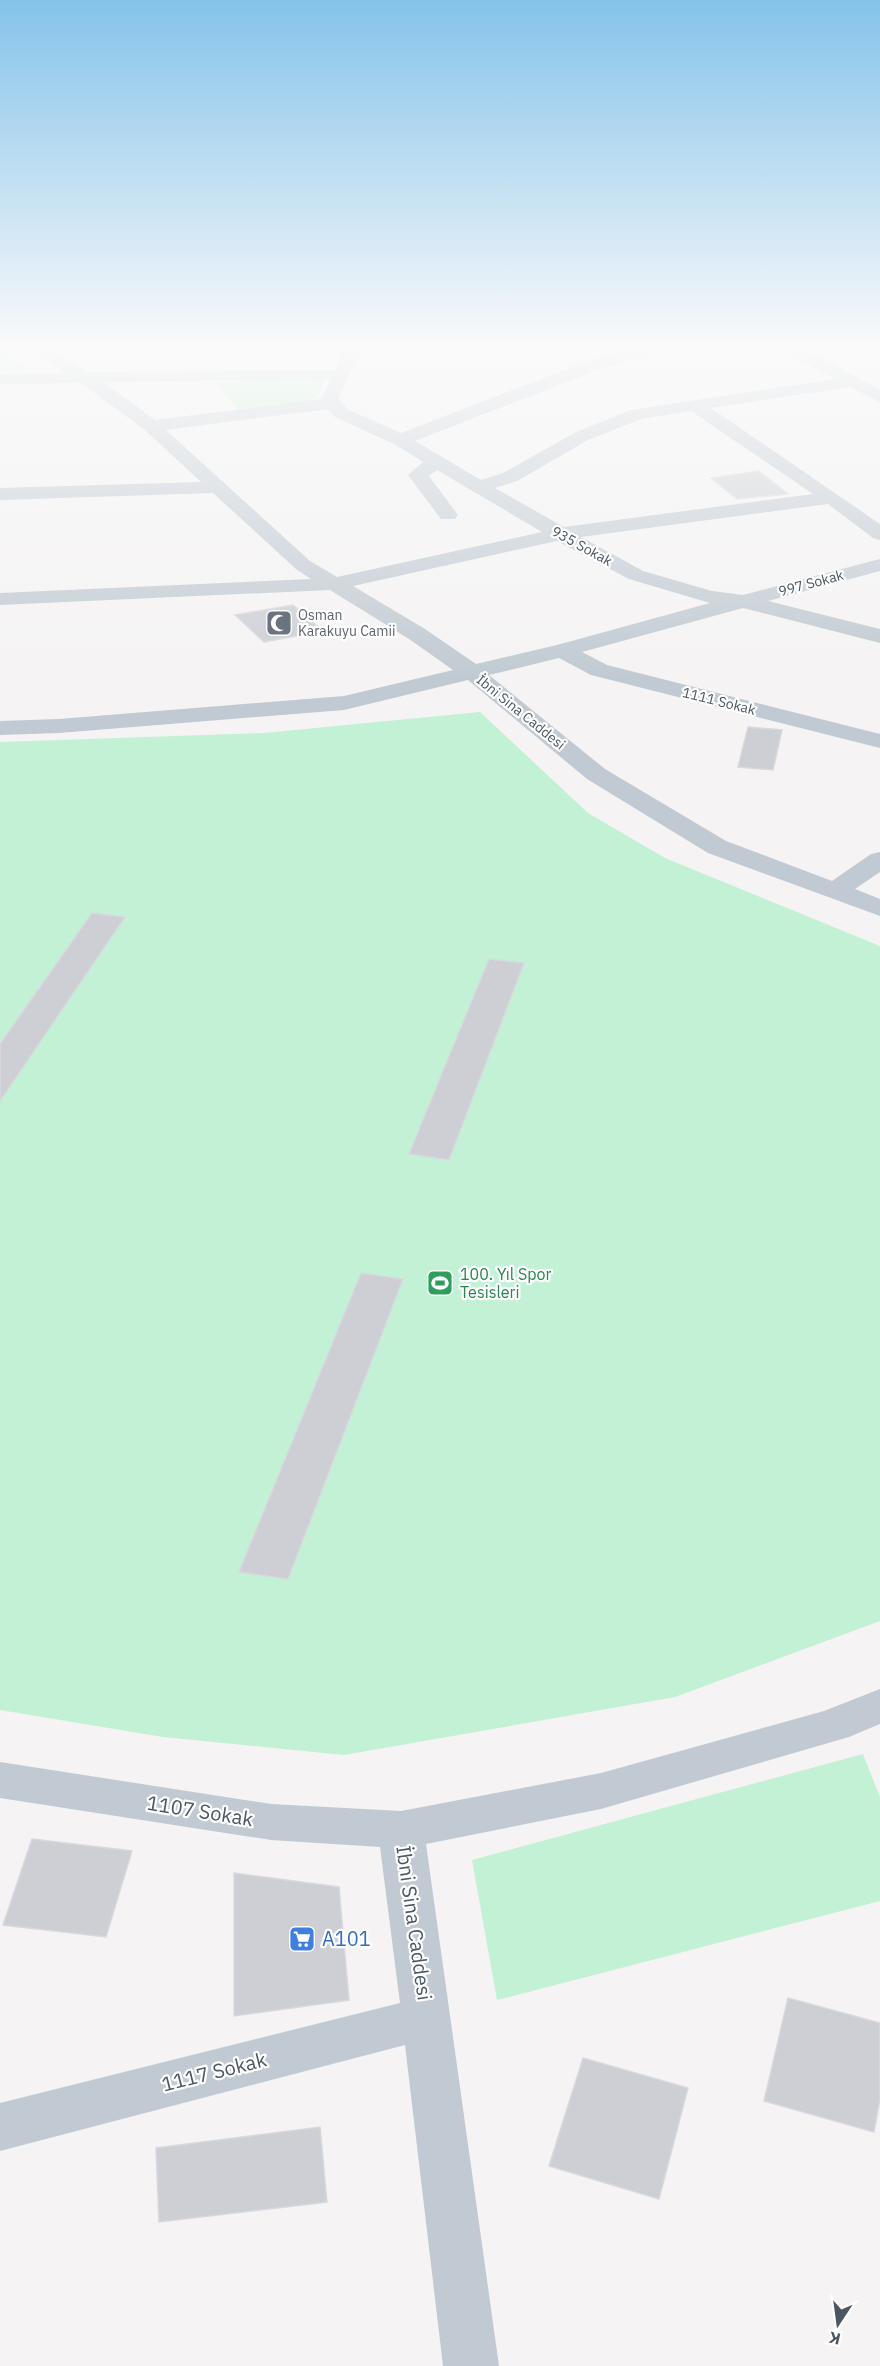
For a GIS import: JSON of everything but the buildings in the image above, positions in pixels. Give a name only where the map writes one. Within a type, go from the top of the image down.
[{"type":"street","points":[[187,458],[303,565],[417,634],[472,672]]},
{"type":"street","name":"935 Sokak","points":[[432,458],[560,534],[636,574],[710,597],[743,601]]},
{"type":"street","points":[[480,486],[510,477],[543,458]]},
{"type":"street","points":[[773,458],[880,534]]},
{"type":"street","points":[[436,461],[418,475],[448,515]]},
{"type":"street","points":[[0,494],[219,487]]},
{"type":"street","points":[[0,599],[333,584],[560,534],[831,498]]},
{"type":"street","name":"997 Sokak","points":[[743,601],[880,565]]},
{"type":"street","name":"İbni Sina Caddesi","points":[[472,672],[562,651],[743,601],[880,636]]},
{"type":"street","name":"1111 Sokak","points":[[562,651],[599,670],[880,741]]},
{"type":"street","points":[[0,728],[344,703],[472,672]]},
{"type":"street","name":"İbni Sina Caddesi","points":[[472,672],[596,774],[717,847],[880,908]]},
{"type":"street","points":[[836,890],[880,860]]},
{"type":"street","name":"İbni Sina Caddesi","points":[[471,2366],[401,1830],[601,1791],[834,1725],[880,1706]]},
{"type":"street","name":"1107 Sokak","points":[[0,1780],[271,1822],[401,1830]]},
{"type":"street","name":"1117 Sokak","points":[[0,2127],[427,2019]]},
{"type":"green space","name":"100. Yıl Spor Tesisleri","points":[[480,712],[588,813],[665,858],[880,946],[880,1621],[675,1697],[344,1755],[163,1737],[0,1710],[0,742],[264,733]]},
{"type":"green space","points":[[863,1754],[880,1797],[880,1901],[497,2000],[472,1860]]},
{"type":"place","name":"Osman Karakuyu Camii","points":[[279,623]]},
{"type":"place","name":"100. Yıl Spor Tesisleri","points":[[440,1283]]},
{"type":"place","name":"A101","points":[[302,1939]]}]
